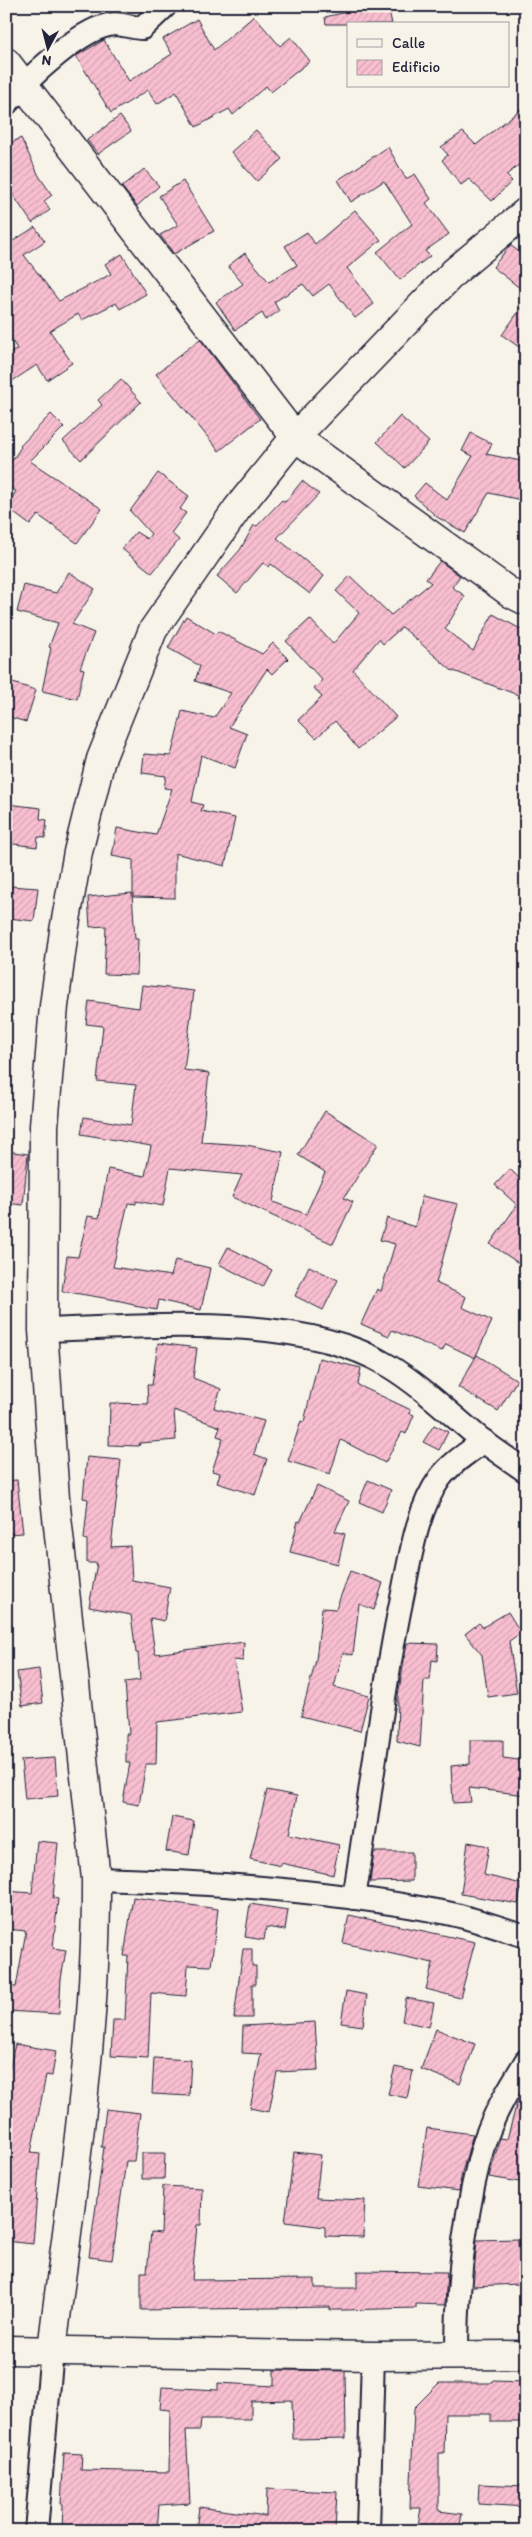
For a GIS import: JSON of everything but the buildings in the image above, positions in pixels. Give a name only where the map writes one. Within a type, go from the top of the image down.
[{"type":"street","points":[[6,104],[49,59],[97,29],[116,24],[142,28],[165,6]]},
{"type":"street","points":[[6,62],[295,437],[417,528],[526,601]]},
{"type":"street","points":[[36,2531],[52,2350],[91,2022],[96,1943],[96,1879],[55,1498],[44,1330],[44,1126],[54,1006],[64,931],[78,852],[101,758],[153,630],[237,509],[295,437],[454,272],[526,212]]},
{"type":"street","points":[[44,1330],[182,1326],[283,1331],[339,1343],[386,1364],[428,1394],[484,1441],[526,1471]]},
{"type":"street","points":[[354,1898],[372,1790],[392,1643],[411,1555],[426,1506],[440,1478],[460,1458],[484,1441]]},
{"type":"street","points":[[96,1879],[194,1881],[354,1898],[444,1912],[526,1936]]},
{"type":"street","points":[[457,2355],[457,2290],[463,2234],[478,2168],[487,2134],[499,2105],[526,2061]]},
{"type":"street","points":[[6,2350],[373,2356],[526,2355]]},
{"type":"street","points":[[368,2531],[373,2356]]}]
